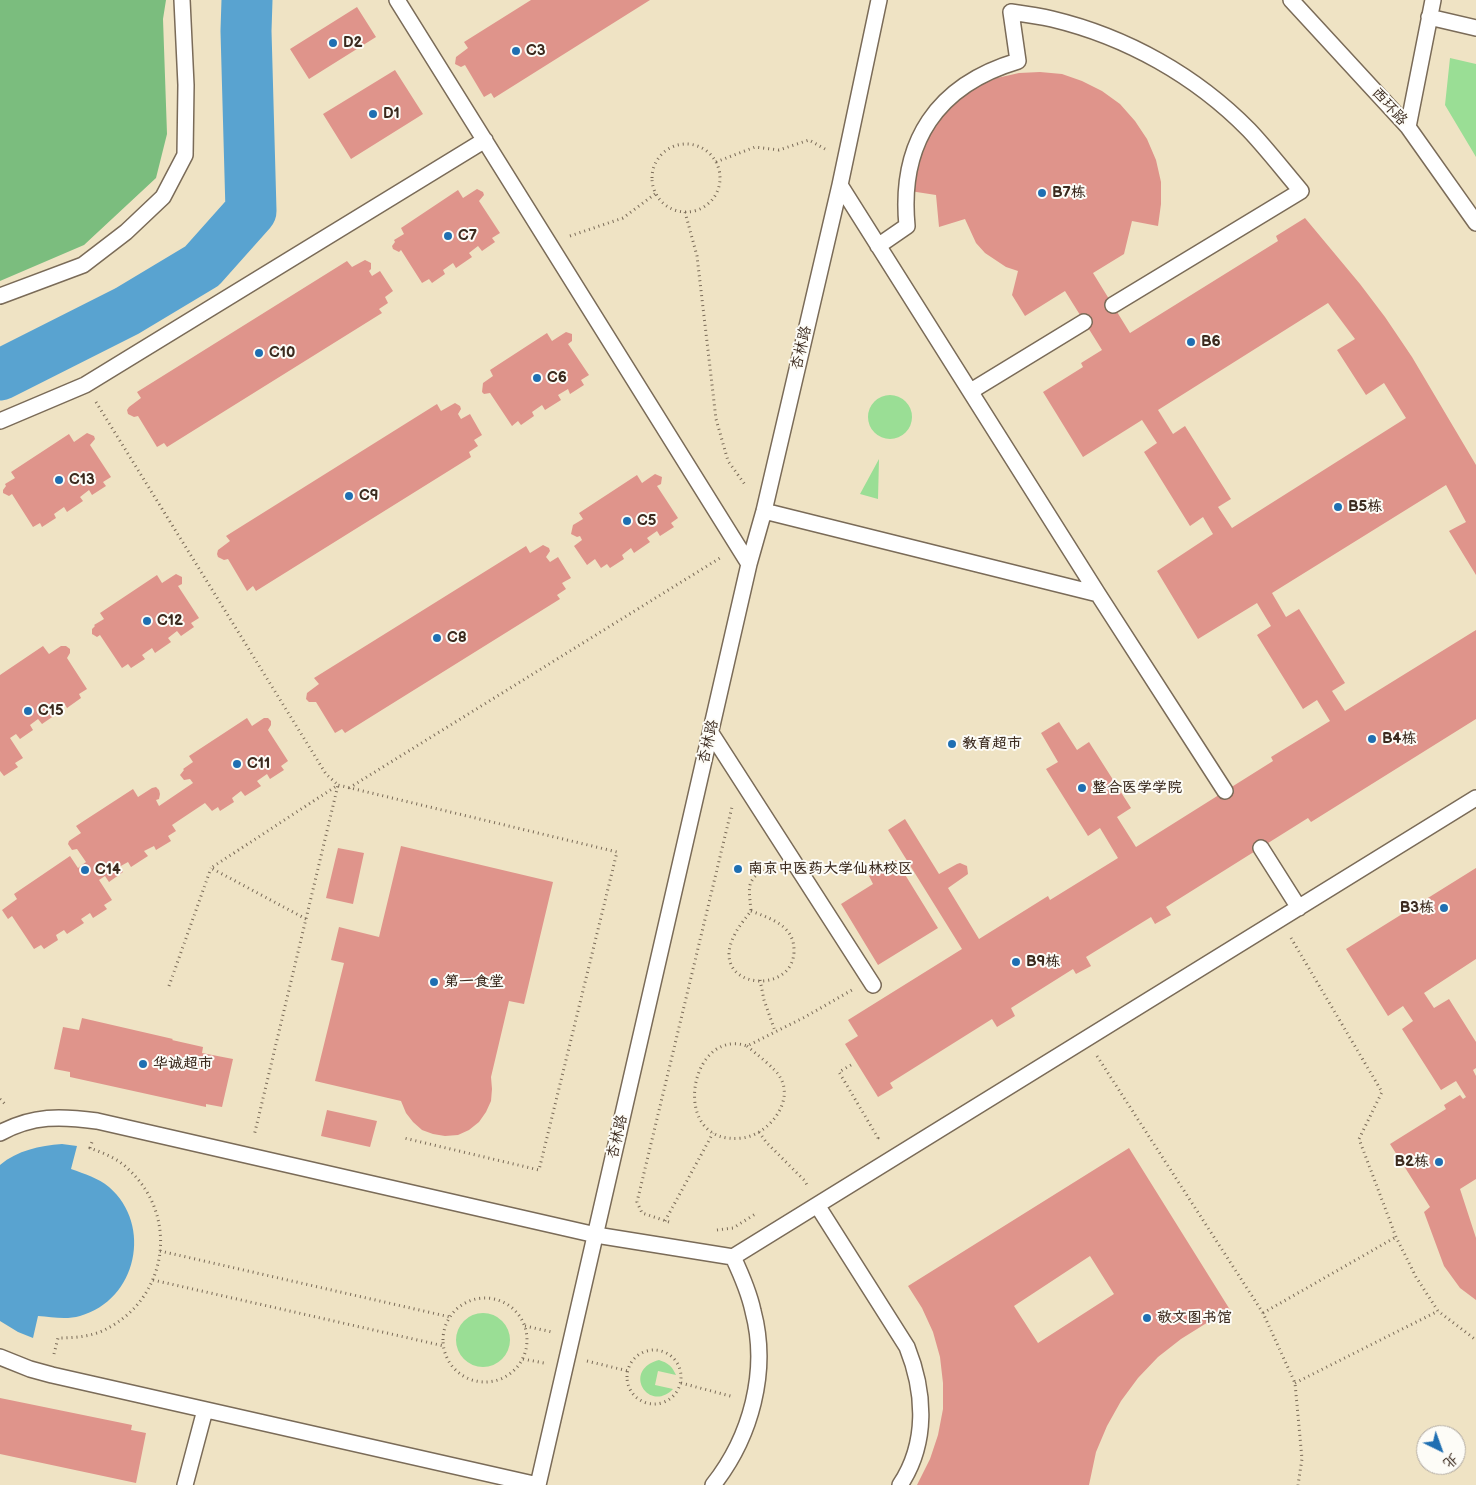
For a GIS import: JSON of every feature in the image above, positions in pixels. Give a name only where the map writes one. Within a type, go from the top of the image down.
[{"type":"lane","points":[[0,296],[83,265],[126,232],[163,197],[185,155],[186,85],[182,0]]},
{"type":"lane","points":[[397,0],[749,564]]},
{"type":"lane","name":"杏林路","points":[[538,1485],[749,564],[764,511],[840,185],[880,0]]},
{"type":"lane","name":"西环路","points":[[1291,0],[1408,127],[1476,223]]},
{"type":"lane","points":[[1408,127],[1433,0]]},
{"type":"lane","points":[[878,246],[907,226],[905,204],[911,159],[919,138],[931,118],[944,102],[960,88],[978,76],[1018,60],[1010,6],[1091,30],[1129,45],[1165,64],[1223,106],[1249,131],[1301,191],[1113,305]]},
{"type":"lane","points":[[1429,16],[1476,28]]},
{"type":"lane","points":[[0,421],[85,385],[485,140]]},
{"type":"lane","points":[[840,185],[1225,792]]},
{"type":"lane","points":[[971,391],[1084,322]]},
{"type":"lane","points":[[764,511],[1098,594]]},
{"type":"lane","points":[[711,734],[871,982]]},
{"type":"lane","points":[[0,1133],[24,1123],[47,1118],[71,1117],[97,1121],[596,1235],[733,1257],[1476,798]]},
{"type":"lane","points":[[1261,848],[1299,908]]},
{"type":"lane","points":[[817,1205],[907,1347],[916,1368],[922,1415],[920,1430],[912,1460],[900,1485]]},
{"type":"lane","points":[[713,1485],[735,1452],[746,1428],[758,1372],[758,1342],[754,1312],[746,1284],[733,1257]]},
{"type":"lane","points":[[0,1357],[15,1364],[48,1374],[538,1485]]},
{"type":"lane","points":[[185,1485],[204,1410]]},
{"type":"path","points":[[716,162],[755,147],[779,150],[810,140],[845,160]]},
{"type":"path","points":[[687,144],[698,146],[709,152],[716,162],[719,173],[719,185],[715,196],[697,210],[685,212],[674,210],[664,204],[656,193],[652,183],[652,171],[657,160],[665,151],[675,146],[687,144]]},
{"type":"path","points":[[549,243],[623,218],[656,193]]},
{"type":"path","points":[[685,212],[697,256],[716,419],[728,461],[764,511]]},
{"type":"path","points":[[85,385],[326,774],[338,785],[617,852],[539,1170],[404,1138]]},
{"type":"path","points":[[348,788],[739,547]]},
{"type":"path","points":[[674,1223],[642,1213],[638,1202],[739,777]]},
{"type":"path","points":[[169,986],[211,868],[338,785]]},
{"type":"path","points":[[249,1156],[338,785]]},
{"type":"path","points":[[751,910],[779,922],[791,937],[794,946],[794,956],[790,966],[783,975],[751,981],[741,976],[732,968],[728,956],[733,937],[751,910],[749,888],[751,880],[786,850]]},
{"type":"path","points":[[211,868],[306,919]]},
{"type":"path","points":[[1280,919],[1382,1092],[1359,1139],[1396,1237],[1416,1277],[1438,1311],[1476,1340]]},
{"type":"path","points":[[760,980],[764,1000],[775,1031]]},
{"type":"path","points":[[747,1046],[871,982]]},
{"type":"path","points":[[1086,1039],[1263,1313],[1294,1383],[1302,1459],[1298,1485]]},
{"type":"path","points":[[731,1043],[747,1046],[774,1069],[784,1084],[784,1101],[780,1109],[768,1126],[759,1132],[747,1138],[723,1138],[705,1126],[699,1118],[696,1109],[694,1087],[697,1075],[710,1054],[731,1043]]},
{"type":"path","points":[[851,1065],[839,1072],[878,1138],[870,1144]]},
{"type":"path","points":[[48,1374],[58,1338],[85,1336],[98,1332],[116,1323],[132,1310],[153,1280],[160,1251],[161,1237],[158,1217],[151,1198],[140,1181],[126,1166],[90,1148],[97,1121]]},
{"type":"path","points":[[759,1132],[766,1142],[807,1184],[817,1205]]},
{"type":"path","points":[[665,1221],[713,1133]]},
{"type":"path","points":[[798,1189],[815,1179]]},
{"type":"path","points":[[709,1229],[732,1228],[766,1208]]},
{"type":"path","points":[[1263,1313],[1396,1237]]},
{"type":"path","points":[[160,1251],[450,1317]]},
{"type":"path","points":[[153,1280],[444,1346]]},
{"type":"path","points":[[484,1298],[497,1300],[509,1305],[518,1314],[525,1326],[526,1352],[520,1364],[500,1380],[474,1381],[462,1375],[452,1366],[445,1355],[444,1329],[450,1317],[459,1307],[471,1301],[484,1298]]},
{"type":"path","points":[[1294,1383],[1438,1311]]},
{"type":"path","points":[[650,1350],[660,1351],[670,1355],[678,1363],[681,1372],[681,1383],[677,1393],[669,1400],[659,1404],[649,1403],[639,1399],[631,1392],[628,1371],[632,1361],[640,1354],[650,1350]]},
{"type":"path","points":[[568,1357],[628,1371]]},
{"type":"path","points":[[681,1383],[753,1402]]},
{"type":"green space","points":[[0,0],[166,0],[163,19],[167,134],[156,178],[84,245],[0,281]]},
{"type":"green space","points":[[1450,58],[1476,64],[1476,157],[1445,105]]},
{"type":"green space","points":[[886,395],[894,395],[906,401],[912,417],[906,433],[894,439],[886,439],[874,433],[868,421],[868,413],[874,401]]},
{"type":"green space","points":[[879,459],[878,499],[860,494]]},
{"type":"green space","points":[[483,1313],[493,1315],[502,1321],[508,1330],[510,1340],[508,1350],[502,1359],[493,1365],[483,1367],[473,1365],[464,1359],[458,1350],[456,1340],[458,1330],[464,1321],[473,1315]]},
{"type":"green space","points":[[659,1360],[669,1365],[676,1375],[658,1371],[655,1385],[673,1389],[664,1395],[655,1396],[643,1388],[640,1380],[642,1372],[648,1365]]},
{"type":"water","points":[[62,1144],[77,1146],[71,1169],[91,1176],[105,1184],[123,1203],[131,1221],[134,1240],[132,1260],[126,1278],[115,1294],[99,1307],[80,1316],[70,1318],[38,1316],[33,1338],[18,1332],[0,1321],[0,1165],[21,1152]]},
{"type":"building","name":"C3","points":[[531,0],[650,0],[494,98],[491,93],[484,97],[465,65],[461,67],[455,64],[456,57],[468,48],[464,42]]},
{"type":"building","name":"D2","points":[[357,7],[376,37],[309,79],[290,49]]},
{"type":"building","name":"D1","points":[[395,70],[423,114],[351,159],[323,114]]},
{"type":"building","points":[[1019,73],[1062,74],[1102,91],[1120,104],[1135,121],[1147,139],[1156,160],[1161,182],[1158,226],[1132,221],[1124,254],[1093,273],[1130,333],[1278,241],[1276,236],[1305,218],[1385,317],[1412,357],[1476,465],[1476,575],[1449,531],[1466,522],[1446,485],[1272,593],[1286,617],[1299,609],[1345,683],[1332,691],[1345,711],[1476,630],[1476,719],[1311,822],[1308,818],[1166,907],[1171,915],[1155,924],[1151,917],[1086,957],[1091,966],[1076,974],[1073,969],[1011,1008],[1015,1016],[997,1027],[992,1019],[890,1083],[893,1088],[878,1097],[845,1044],[858,1036],[848,1020],[962,949],[888,830],[905,819],[939,874],[960,863],[967,866],[968,874],[948,888],[979,939],[1048,896],[1050,900],[1118,858],[1100,828],[1088,836],[1046,769],[1058,762],[1041,733],[1059,722],[1077,750],[1089,742],[1131,808],[1117,817],[1136,847],[1273,761],[1271,757],[1330,721],[1317,700],[1303,709],[1257,635],[1271,626],[1257,603],[1198,639],[1157,571],[1213,534],[1203,517],[1190,526],[1144,452],[1157,443],[1142,420],[1083,457],[1043,392],[1083,367],[1081,363],[1102,350],[1065,291],[1025,316],[1012,295],[1018,271],[1006,267],[985,253],[976,243],[965,219],[939,227],[936,195],[910,191],[920,149],[943,113],[959,98],[977,86],[997,78]],"holes":[[[1328,303],[1355,339],[1337,350],[1366,395],[1384,383],[1406,418],[1232,528],[1218,507],[1231,499],[1185,426],[1173,434],[1158,410]]]},
{"type":"building","name":"C7","points":[[477,189],[483,192],[484,195],[479,201],[500,233],[492,238],[495,242],[482,251],[478,246],[469,253],[472,257],[456,268],[453,263],[443,270],[445,274],[432,283],[429,279],[422,283],[401,250],[399,252],[393,249],[394,240],[404,234],[401,228],[458,190],[463,198]]},
{"type":"building","name":"C10","points":[[365,260],[371,263],[369,271],[372,276],[380,271],[393,291],[385,297],[388,303],[379,309],[382,313],[167,447],[164,443],[157,447],[138,416],[134,417],[128,414],[127,410],[129,407],[141,398],[137,392],[347,261],[352,267]]},
{"type":"building","name":"C6","points":[[566,332],[572,334],[572,341],[568,344],[589,375],[581,380],[584,385],[570,394],[568,389],[558,395],[561,400],[545,410],[542,405],[532,412],[534,416],[521,425],[518,421],[512,426],[490,393],[484,394],[482,392],[483,383],[493,376],[490,370],[547,333],[552,341]]},
{"type":"building","name":"C9","points":[[455,403],[460,406],[461,409],[458,414],[461,419],[470,414],[482,435],[474,440],[478,446],[469,452],[471,457],[256,591],[253,586],[247,591],[228,559],[224,560],[218,557],[218,550],[230,541],[226,536],[437,404],[441,411]]},
{"type":"building","name":"C13","points":[[87,433],[94,436],[95,439],[90,445],[111,477],[103,482],[106,486],[92,495],[89,490],[80,497],[83,501],[67,512],[64,507],[54,514],[56,518],[42,527],[40,523],[33,527],[12,494],[9,496],[3,493],[5,484],[15,478],[11,472],[69,434],[74,442]]},
{"type":"building","name":"C5","points":[[655,474],[662,477],[661,484],[657,486],[678,518],[671,523],[674,527],[660,536],[657,531],[647,538],[650,542],[634,553],[631,548],[622,555],[624,559],[610,568],[607,564],[601,568],[595,559],[587,565],[574,546],[582,540],[580,536],[577,537],[571,534],[573,525],[583,519],[579,513],[637,475],[642,483]]},
{"type":"building","name":"C8","points":[[543,545],[549,548],[550,551],[546,557],[550,562],[558,557],[571,578],[562,583],[566,589],[557,595],[560,599],[345,733],[342,729],[335,733],[316,702],[309,702],[306,699],[307,693],[319,684],[314,678],[526,546],[530,553]]},
{"type":"building","name":"C12","points":[[176,574],[182,577],[182,584],[178,586],[199,618],[191,623],[194,627],[181,636],[177,631],[168,638],[171,642],[155,653],[152,648],[142,655],[145,659],[131,668],[128,664],[122,668],[100,635],[97,637],[92,634],[94,625],[104,619],[100,613],[157,575],[162,583]]},
{"type":"building","name":"C15","points":[[43,646],[49,654],[61,646],[66,646],[70,649],[67,658],[87,689],[79,694],[81,698],[67,708],[64,703],[55,709],[58,713],[42,724],[38,719],[30,725],[33,730],[20,739],[16,734],[10,738],[23,758],[15,763],[18,767],[4,776],[0,771],[0,675]]},
{"type":"building","name":"C14","points":[[247,718],[252,726],[264,718],[268,718],[271,721],[268,730],[288,761],[281,766],[284,770],[270,779],[267,774],[257,781],[261,786],[245,796],[241,791],[232,798],[234,802],[220,811],[218,807],[212,811],[205,803],[172,825],[176,831],[168,836],[171,841],[156,850],[154,846],[144,851],[148,856],[131,867],[128,862],[119,867],[123,872],[109,882],[105,876],[99,880],[112,900],[104,905],[107,909],[93,918],[90,913],[81,919],[84,923],[67,934],[64,930],[56,935],[58,940],[44,949],[41,945],[34,949],[12,916],[8,919],[2,910],[17,899],[14,894],[70,856],[78,868],[86,862],[77,849],[72,850],[68,844],[69,841],[81,833],[76,826],[133,789],[138,797],[156,787],[160,794],[159,799],[156,800],[159,806],[193,783],[190,779],[184,780],[180,775],[183,769],[193,762],[189,756]]},
{"type":"building","name":"第一食堂","points":[[401,846],[553,882],[524,1004],[509,1001],[491,1077],[491,1101],[479,1122],[469,1130],[458,1135],[445,1136],[422,1130],[406,1113],[401,1101],[315,1081],[344,963],[331,960],[339,927],[379,937]]},
{"type":"building","points":[[338,848],[364,853],[353,904],[326,898]]},
{"type":"building","points":[[896,860],[938,928],[878,965],[841,904],[873,884],[869,876]]},
{"type":"building","points":[[1476,868],[1476,959],[1424,993],[1434,1008],[1449,999],[1476,1042],[1476,1068],[1473,1070],[1476,1076],[1476,1179],[1460,1189],[1476,1238],[1476,1300],[1460,1288],[1444,1266],[1424,1212],[1430,1207],[1390,1144],[1446,1109],[1444,1105],[1460,1095],[1463,1099],[1466,1097],[1456,1081],[1441,1090],[1402,1029],[1413,1021],[1403,1006],[1388,1016],[1346,949]]},
{"type":"building","name":"华诚超市","points":[[82,1018],[203,1047],[202,1053],[233,1059],[222,1107],[206,1104],[206,1107],[70,1077],[70,1072],[54,1069],[63,1027],[79,1030]]},
{"type":"building","points":[[327,1110],[377,1121],[370,1147],[321,1136]]},
{"type":"building","name":"敬文图书馆","points":[[1129,1148],[1232,1313],[1205,1324],[1181,1339],[1158,1357],[1138,1378],[1121,1401],[1107,1426],[1096,1452],[1089,1485],[917,1485],[930,1459],[938,1435],[943,1409],[943,1383],[940,1357],[933,1332],[922,1308],[908,1286]],"holes":[[[1090,1256],[1114,1294],[1038,1343],[1014,1306]]]},
{"type":"building","points":[[0,1398],[132,1425],[131,1430],[146,1433],[136,1483],[0,1454]]},
{"type":"waterway","points":[[0,375],[127,311],[202,266],[251,211],[246,31],[247,0]]},
{"type":"place","name":"D2","points":[[333,43]]},
{"type":"place","name":"C3","points":[[516,51]]},
{"type":"place","name":"D1","points":[[373,114]]},
{"type":"place","name":"B7栋","points":[[1042,193]]},
{"type":"place","name":"C7","points":[[448,236]]},
{"type":"place","name":"B6","points":[[1191,342]]},
{"type":"place","name":"C10","points":[[259,353]]},
{"type":"place","name":"C6","points":[[537,378]]},
{"type":"place","name":"C13","points":[[59,480]]},
{"type":"place","name":"C9","points":[[349,496]]},
{"type":"place","name":"B5栋","points":[[1338,507]]},
{"type":"place","name":"C5","points":[[627,521]]},
{"type":"place","name":"C12","points":[[147,621]]},
{"type":"place","name":"C8","points":[[437,638]]},
{"type":"place","name":"C15","points":[[28,711]]},
{"type":"place","name":"B4栋","points":[[1372,739]]},
{"type":"place","name":"教育超市","points":[[952,744]]},
{"type":"place","name":"C11","points":[[237,764]]},
{"type":"place","name":"整合医学学院","points":[[1082,788]]},
{"type":"place","name":"南京中医药大学仙林校区","points":[[738,869]]},
{"type":"place","name":"C14","points":[[85,870]]},
{"type":"place","name":"B3栋","points":[[1444,908]]},
{"type":"place","name":"B9栋","points":[[1016,962]]},
{"type":"place","name":"第一食堂","points":[[434,982]]},
{"type":"place","name":"华诚超市","points":[[143,1064]]},
{"type":"place","name":"B2栋","points":[[1439,1162]]},
{"type":"place","name":"敬文图书馆","points":[[1147,1318]]}]
